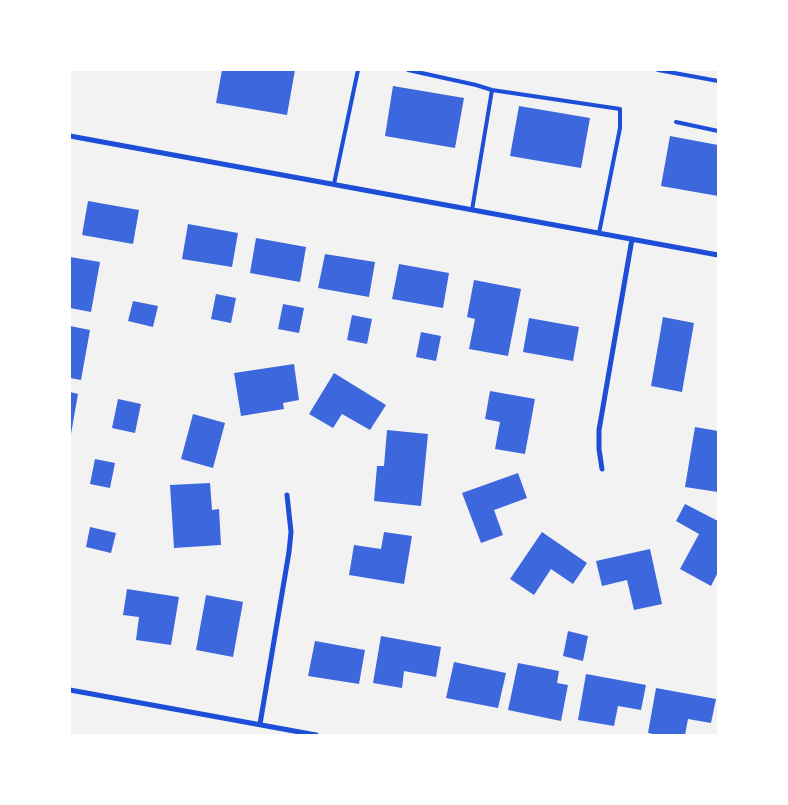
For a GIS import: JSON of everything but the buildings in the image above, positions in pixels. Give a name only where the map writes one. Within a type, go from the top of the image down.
[{"type":"street","points":[[70,136],[718,255]]},
{"type":"street","points":[[602,469],[599,430],[632,239]]},
{"type":"street","points":[[260,724],[290,552],[291,532],[288,495]]},
{"type":"street","points":[[70,690],[316,735]]},
{"type":"lane","points":[[334,184],[358,70]]},
{"type":"lane","points":[[408,70],[492,90],[620,109],[620,128],[599,233]]},
{"type":"lane","points":[[658,70],[718,81]]},
{"type":"lane","points":[[472,210],[492,90]]},
{"type":"lane","points":[[676,122],[718,131]]}]
